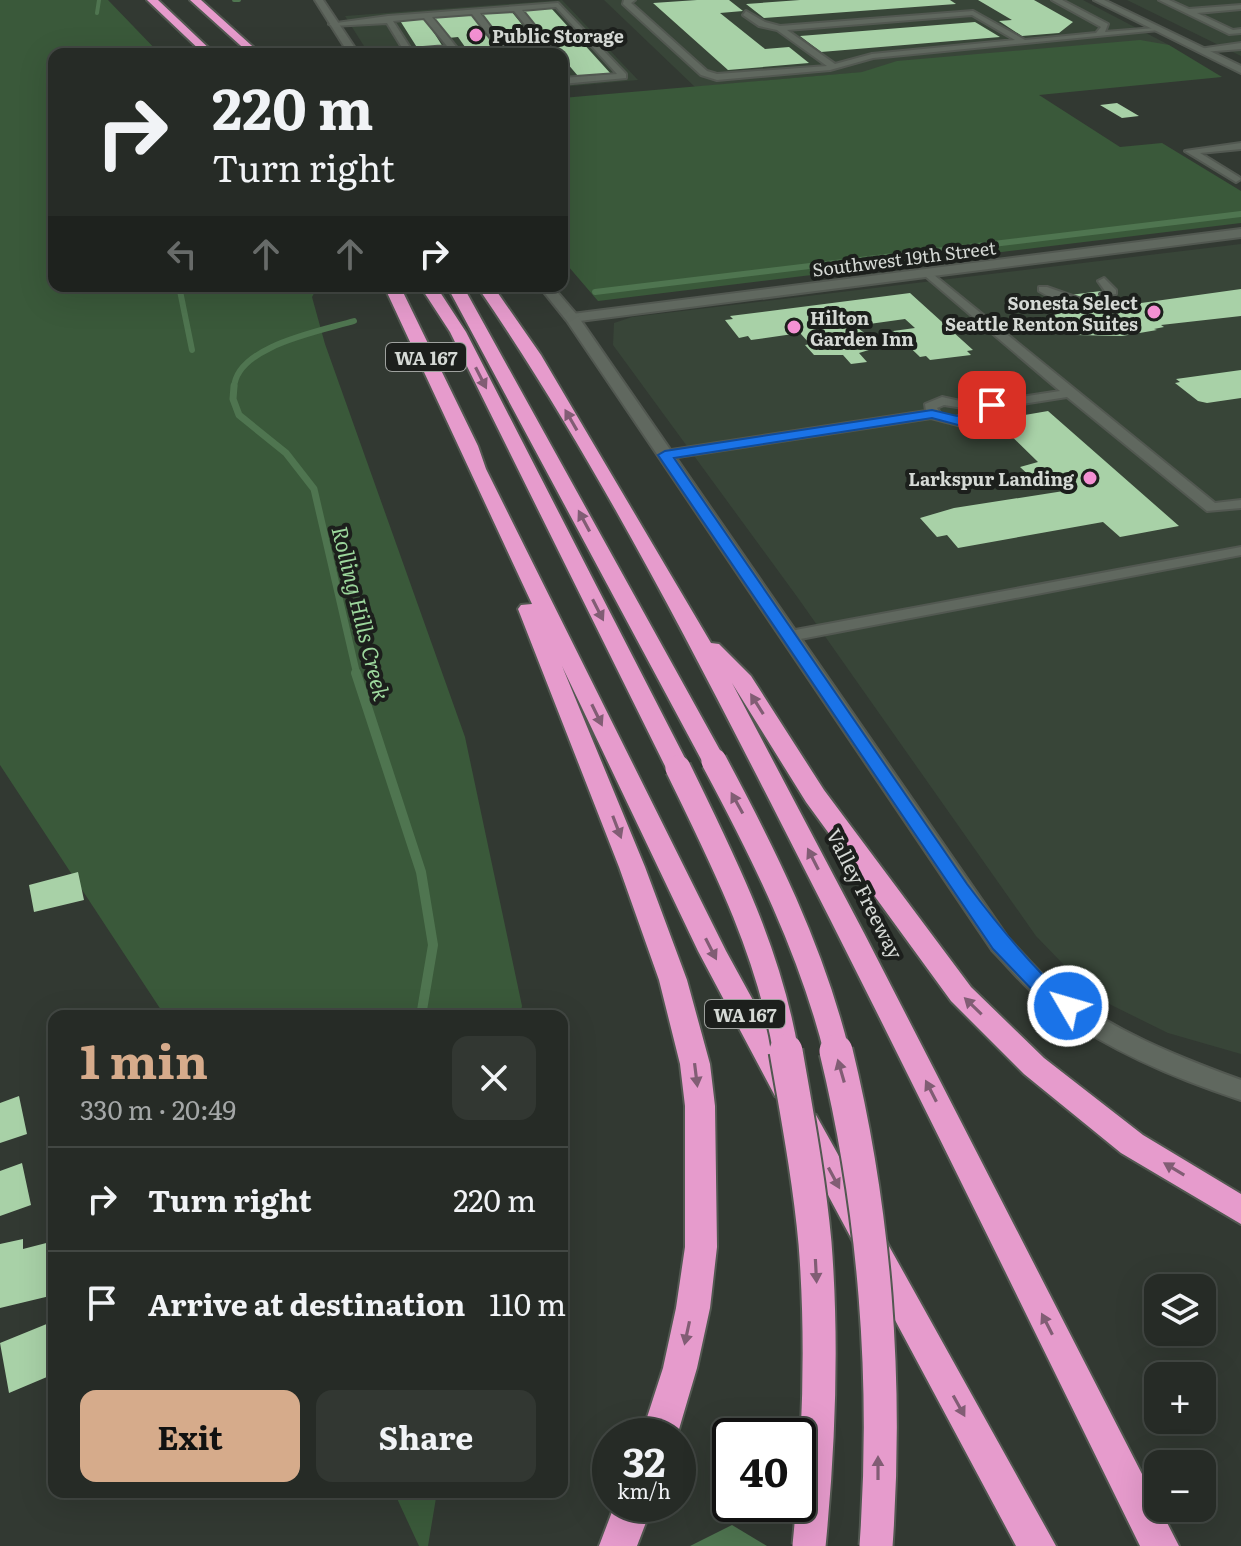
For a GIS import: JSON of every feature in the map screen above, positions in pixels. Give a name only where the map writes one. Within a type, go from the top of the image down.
[{"type":"highway","points":[[152,0],[204,48]]},
{"type":"highway","points":[[195,0],[249,48]]},
{"type":"highway","name":"WA 167","points":[[395,292],[469,446],[477,469],[712,951],[1037,1546]]},
{"type":"highway","points":[[432,292],[458,332],[678,768],[735,885],[771,982],[794,1091],[813,1209],[820,1362],[809,1546]]},
{"type":"highway","points":[[458,292],[714,761],[775,879],[815,981],[847,1089],[867,1208],[879,1364],[876,1546]]},
{"type":"highway","name":"Valley Freeway","points":[[489,292],[533,355],[695,633],[851,933],[1160,1546]]},
{"type":"highway","points":[[477,469],[481,501],[605,794],[688,1028],[700,1106],[701,1247],[693,1308],[680,1368],[665,1418]]},
{"type":"highway","points":[[695,633],[743,681],[815,796],[961,994],[1034,1066],[1132,1144],[1241,1210]]},
{"type":"highway","points":[[618,1546],[627,1522]]},
{"type":"street","points":[[319,0],[350,48]]},
{"type":"street","points":[[1098,0],[1241,70]]},
{"type":"street","points":[[1118,0],[1199,40],[1203,49]]},
{"type":"street","points":[[1203,49],[1241,46]]},
{"type":"street","name":"Southwest 19th Street","points":[[572,318],[1241,233]]},
{"type":"street","points":[[550,292],[572,318],[1000,944],[1047,992],[1110,1034],[1178,1067],[1241,1090]]},
{"type":"lane","points":[[631,0],[626,2],[708,76],[834,67],[872,56],[1155,30]]},
{"type":"lane","points":[[1056,0],[1105,26],[1099,35]]},
{"type":"lane","points":[[1163,0],[1232,32],[1241,31]]},
{"type":"lane","points":[[390,20],[388,18],[558,5],[623,76],[568,80]]},
{"type":"lane","points":[[1188,12],[1241,7]]},
{"type":"lane","points":[[516,8],[548,48]]},
{"type":"lane","points":[[474,11],[502,48]]},
{"type":"lane","points":[[746,13],[762,24],[780,28],[973,13],[1025,43]]},
{"type":"lane","points":[[426,15],[452,48]]},
{"type":"lane","points":[[333,24],[390,20]]},
{"type":"lane","points":[[390,20],[407,48]]},
{"type":"lane","points":[[780,28],[834,67]]},
{"type":"lane","points":[[568,73],[574,80]]},
{"type":"lane","points":[[1236,179],[1190,151],[1241,146]]},
{"type":"lane","points":[[929,274],[1212,508],[1241,504]]},
{"type":"lane","points":[[1104,281],[1112,292],[1106,294]]},
{"type":"lane","points":[[1043,289],[1063,299],[1075,299]]},
{"type":"lane","points":[[665,455],[932,414],[930,407],[942,401],[955,401],[972,408],[1070,393]]},
{"type":"lane","points":[[790,636],[1241,551]]},
{"type":"shaded area","points":[[0,0],[108,0],[154,48],[48,48],[48,292],[315,292],[312,297],[325,344],[465,737],[521,1010],[161,1010],[0,765]]},
{"type":"shaded area","name":"Public Storage","points":[[562,0],[638,80],[568,86],[568,48],[365,48],[345,16]]},
{"type":"shaded area","points":[[604,0],[1083,0],[1169,45],[695,87]]},
{"type":"shaded area","points":[[1127,0],[1241,0],[1241,56]]},
{"type":"shaded area","points":[[1140,40],[1169,45],[1222,77],[1039,95],[1120,147],[1162,143],[1241,191],[1241,223],[598,301],[568,266],[568,97],[862,72],[897,61]]},
{"type":"shaded area","points":[[1241,244],[1241,1054],[1168,1033],[1095,997],[1036,936],[798,598],[613,345],[614,323],[632,317]]},
{"type":"shaded area","points":[[397,1498],[436,1498],[428,1546],[419,1546]]},
{"type":"shaded area","points":[[732,1525],[767,1546],[690,1546]]},
{"type":"building","points":[[729,0],[743,11],[720,13],[765,49],[789,47],[809,63],[728,70],[653,3]]},
{"type":"building","points":[[800,0],[950,0],[956,4],[764,18],[746,4]]},
{"type":"building","points":[[978,0],[1034,0],[1073,22],[1059,33],[1022,36],[999,21],[1012,20]]},
{"type":"building","points":[[551,8],[611,74],[578,76],[568,64],[568,48],[554,48],[522,10]]},
{"type":"building","points":[[511,11],[541,48],[508,48],[481,13]]},
{"type":"building","points":[[471,14],[496,48],[466,48],[458,37],[448,38],[434,17]]},
{"type":"building","points":[[424,17],[443,47],[417,48],[399,19]]},
{"type":"building","points":[[975,22],[1000,37],[821,52],[800,36]]},
{"type":"building","points":[[1117,103],[1139,116],[1122,118],[1100,105]]},
{"type":"building","name":"Sonesta Select Seattle Renton Suites","points":[[1241,289],[1241,316],[1161,325],[1164,327],[1154,329],[1157,330],[1122,336],[1075,335],[1051,316],[1084,306],[1070,295],[1101,291],[1120,304],[1134,304]]},
{"type":"building","name":"Hilton Garden Inn","points":[[910,293],[973,350],[967,351],[971,355],[930,360],[926,356],[920,357],[893,331],[915,328],[905,319],[855,326],[882,346],[859,353],[867,362],[851,364],[843,355],[814,355],[805,345],[810,344],[800,333],[751,340],[748,336],[739,338],[725,320],[733,319],[730,316]]},
{"type":"building","points":[[1241,370],[1241,398],[1207,403],[1198,401],[1175,383],[1180,382],[1176,379]]},
{"type":"building","name":"Larkspur Landing","points":[[1048,411],[1179,526],[1120,537],[1103,522],[958,548],[947,535],[937,537],[920,518],[954,508],[1070,490],[1053,477],[1034,480],[1020,467],[1038,462],[995,420]]},
{"type":"building","points":[[78,872],[84,900],[34,912],[29,885]]},
{"type":"building","points":[[19,1096],[27,1134],[0,1143],[0,1103]]},
{"type":"building","points":[[22,1163],[31,1205],[0,1216],[0,1171]]},
{"type":"building","points":[[23,1239],[23,1249],[48,1243],[48,1296],[0,1308],[0,1244]]},
{"type":"building","points":[[48,1323],[48,1377],[9,1393],[0,1343]]},
{"type":"waterway","points":[[97,13],[99,0]]},
{"type":"waterway","points":[[234,0],[239,0]]},
{"type":"waterway","points":[[595,292],[1241,214]]},
{"type":"waterway","points":[[180,292],[192,350]]},
{"type":"waterway","name":"Rolling Hills Creek","points":[[234,388],[238,373],[264,351],[282,342],[354,321]]},
{"type":"waterway","name":"Rolling Hills Creek","points":[[234,386],[233,399],[239,415],[286,453],[314,489],[357,675]]},
{"type":"waterway","name":"Rolling Hills Creek","points":[[356,673],[421,872],[433,945],[422,1010]]},
{"type":"place","name":"Public Storage","points":[[476,35]]},
{"type":"place","name":"Sonesta Select Seattle Renton Suites","points":[[1154,312]]},
{"type":"place","name":"Hilton Garden Inn","points":[[794,327]]},
{"type":"place","name":"Larkspur Landing","points":[[1090,478]]},
{"type":"route","points":[[992,405],[972,408],[970,417],[958,421],[932,414],[665,455],[1000,944],[1047,992],[1068,1006]]}]
